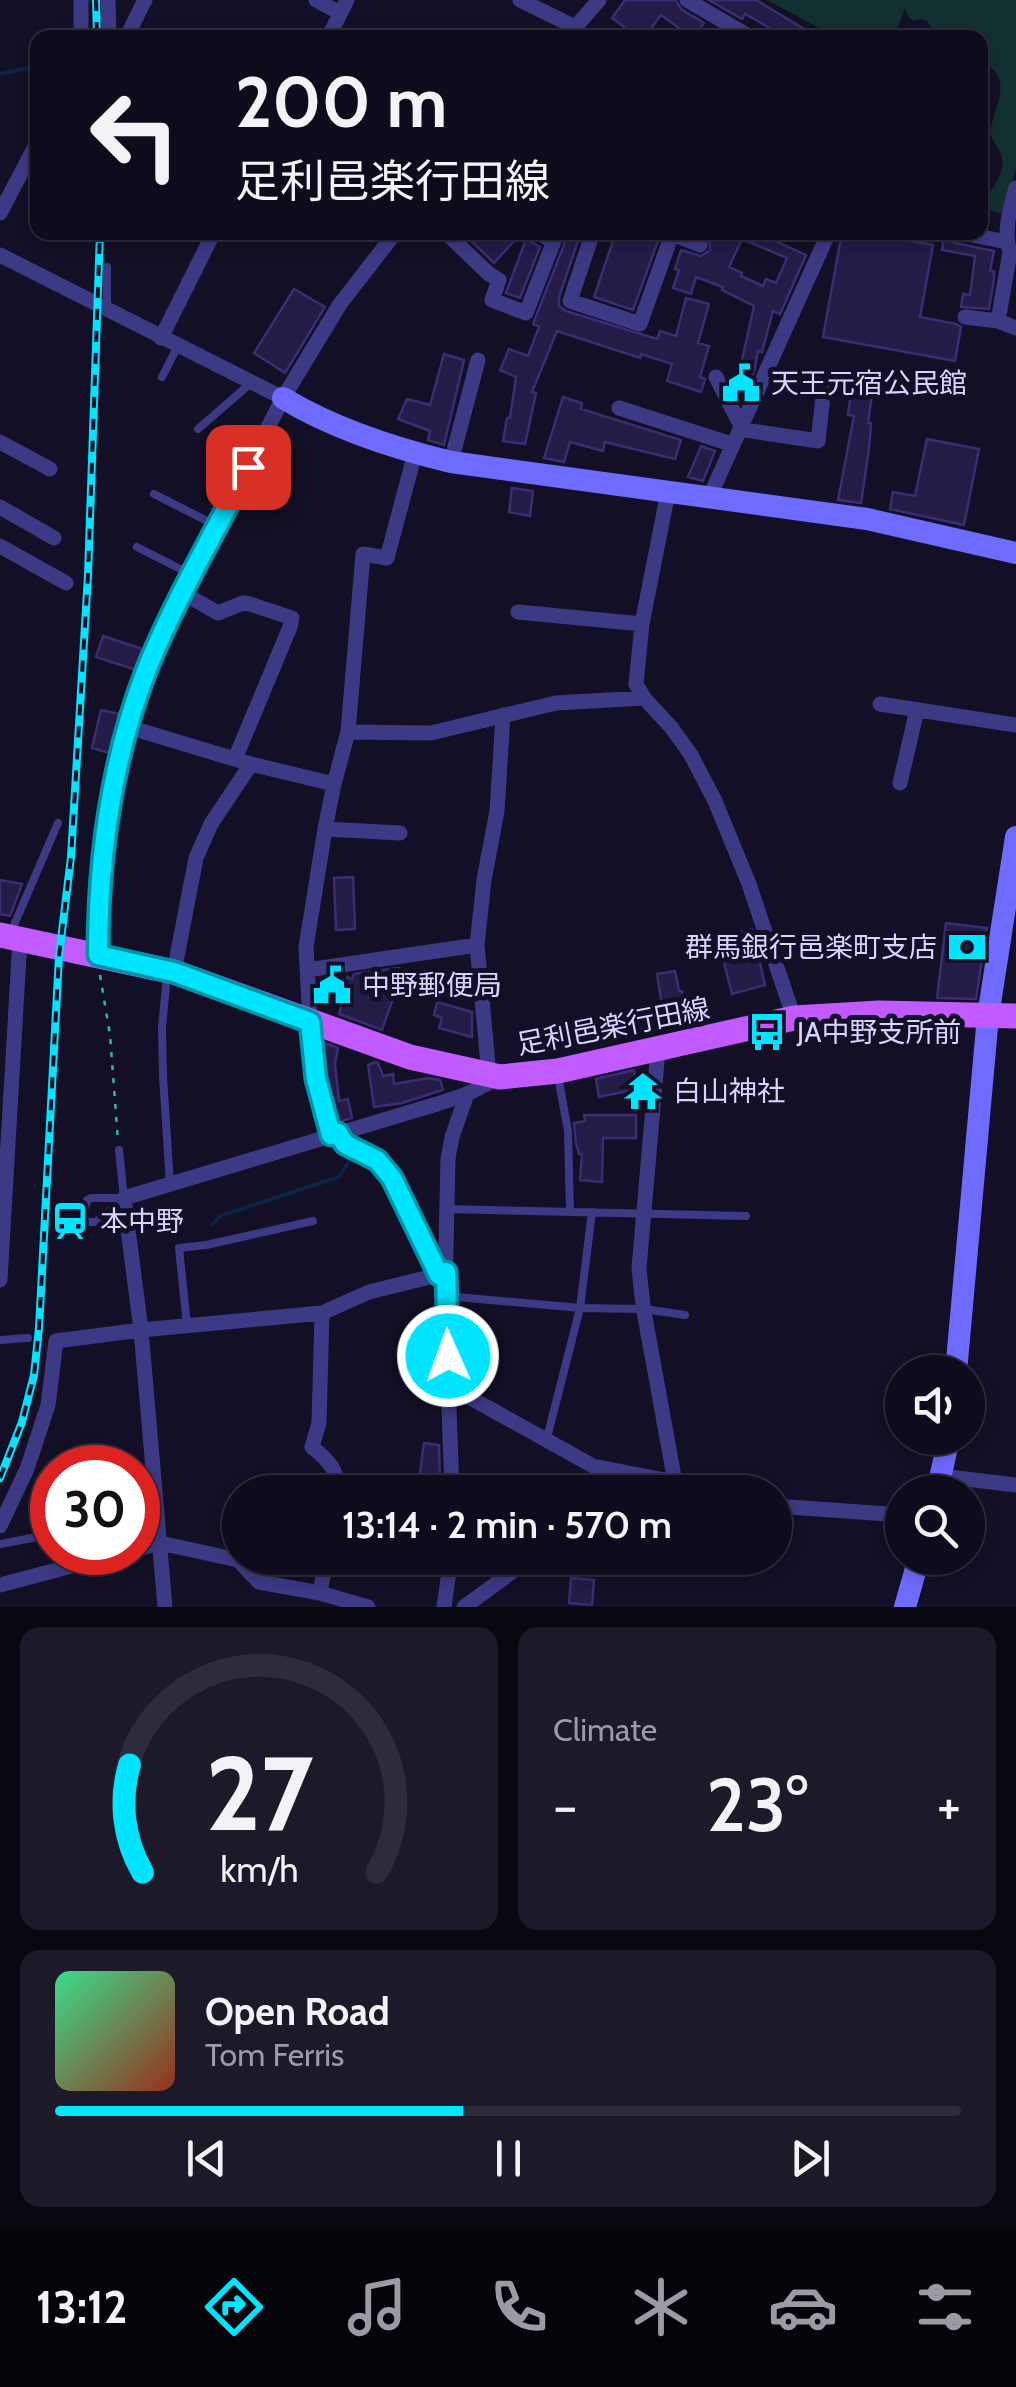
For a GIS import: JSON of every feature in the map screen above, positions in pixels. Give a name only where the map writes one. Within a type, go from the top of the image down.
[{"type":"main road","name":"足利邑楽行田線","points":[[10,937],[99,961],[171,971],[410,1058],[495,1076],[558,1072],[794,1018],[879,1013],[1016,1016]]},
{"type":"street","points":[[80,0],[81,30]]},
{"type":"street","points":[[108,0],[109,30]]},
{"type":"street","points":[[130,30],[146,0]]},
{"type":"street","points":[[316,0],[343,6],[332,30]]},
{"type":"street","points":[[520,0],[568,30]]},
{"type":"street","points":[[573,30],[599,0]]},
{"type":"street","points":[[687,0],[738,30]]},
{"type":"street","points":[[0,213],[30,156]]},
{"type":"street","points":[[998,321],[1010,252],[1008,218],[1016,188]]},
{"type":"street","points":[[988,238],[1007,242]]},
{"type":"street","points":[[161,338],[210,240]]},
{"type":"street","points":[[99,961],[103,846],[114,776],[146,672],[283,398],[340,304],[390,240]]},
{"type":"street","points":[[453,240],[499,280],[492,300],[526,313],[552,240]]},
{"type":"street","points":[[590,240],[570,301],[640,324],[668,240]]},
{"type":"street","points":[[689,240],[700,244]]},
{"type":"street","points":[[708,498],[825,240]]},
{"type":"street","points":[[0,255],[332,423],[416,453],[451,462],[868,519],[1016,554]]},
{"type":"street","points":[[965,317],[998,321],[1016,328]]},
{"type":"street","points":[[451,462],[478,360]]},
{"type":"street","points":[[716,377],[740,426],[752,432],[818,441],[824,388]]},
{"type":"street","points":[[619,408],[732,444]]},
{"type":"street","points":[[0,442],[50,468]]},
{"type":"street","points":[[416,453],[387,558],[363,554],[348,732],[325,829],[306,947],[316,1079],[335,1134],[345,1144],[377,1160],[392,1178],[442,1274]]},
{"type":"street","points":[[668,492],[642,624],[636,684],[672,727],[715,800],[749,884],[794,1018]]},
{"type":"street","points":[[0,507],[54,538]]},
{"type":"street","points":[[0,546],[66,584]]},
{"type":"street","points":[[171,971],[196,858],[242,762],[292,618],[243,603],[218,613],[183,593]]},
{"type":"street","points":[[518,612],[642,624]]},
{"type":"street","points":[[348,732],[431,733],[556,703],[644,698]]},
{"type":"street","points":[[880,704],[1016,725]]},
{"type":"street","points":[[900,783],[917,710]]},
{"type":"street","points":[[152,1445],[142,1330],[124,1198],[468,1094],[495,1076],[477,945],[497,811],[503,715]]},
{"type":"street","points":[[128,727],[242,762],[334,784]]},
{"type":"street","points":[[325,829],[400,834]]},
{"type":"street","points":[[958,1355],[988,1016],[1016,837]]},
{"type":"street","points":[[0,1280],[10,937]]},
{"type":"street","points":[[307,970],[477,945]]},
{"type":"street","points":[[658,1050],[639,1268],[672,1475]]},
{"type":"street","points":[[452,1475],[442,1274],[448,1159],[468,1094]]},
{"type":"street","points":[[0,1526],[27,1470],[48,1405],[56,1342],[322,1312],[370,1292],[442,1274]]},
{"type":"street","points":[[322,1312],[319,1422],[312,1447],[328,1460],[336,1475]]},
{"type":"street","points":[[449,1386],[592,1466],[627,1475]]},
{"type":"street","points":[[985,1485],[1016,1485]]},
{"type":"street","points":[[792,1507],[885,1514]]},
{"type":"street","points":[[165,1607],[160,1544],[238,1560],[259,1582],[368,1607]]},
{"type":"street","points":[[0,1586],[40,1575]]},
{"type":"street","points":[[320,1593],[323,1575]]},
{"type":"street","points":[[444,1607],[449,1575]]},
{"type":"street","points":[[464,1607],[508,1575]]},
{"type":"street","points":[[904,1607],[913,1575]]},
{"type":"lane","points":[[107,310],[108,268]]},
{"type":"lane","points":[[162,377],[178,346]]},
{"type":"lane","points":[[198,429],[252,382]]},
{"type":"lane","points":[[154,494],[218,526]]},
{"type":"lane","points":[[137,547],[192,575]]},
{"type":"lane","points":[[10,937],[58,823]]},
{"type":"lane","points":[[170,1184],[162,1028],[171,971]]},
{"type":"lane","points":[[558,1072],[568,1131],[570,1212]]},
{"type":"lane","points":[[119,1150],[124,1198]]},
{"type":"lane","points":[[124,1198],[96,1222],[90,1224],[85,1220],[86,1200],[124,1198]]},
{"type":"lane","points":[[447,1209],[746,1216]]},
{"type":"lane","points":[[546,1439],[580,1308],[592,1212]]},
{"type":"lane","points":[[187,1326],[178,1248],[313,1220]]},
{"type":"lane","points":[[446,1296],[684,1315]]},
{"type":"lane","points":[[0,1340],[28,1338]]},
{"type":"lane","points":[[0,1544],[30,1538]]},
{"type":"path","points":[[99,961],[110,1035],[119,1150]]},
{"type":"green space","points":[[767,0],[1016,0],[1016,167],[1004,215],[988,208],[988,195],[998,179],[1002,161],[990,132],[1000,82],[988,65],[988,30],[933,30],[927,21],[909,18],[905,8],[897,30],[823,30]]},
{"type":"building","points":[[625,0],[676,0],[681,9],[704,23],[702,30],[682,30],[661,15],[650,30],[628,30],[612,18]]},
{"type":"building","points":[[709,0],[756,0],[806,30],[766,30],[768,27],[745,14],[742,19]]},
{"type":"building","points":[[470,240],[515,240],[494,263]]},
{"type":"building","points":[[528,240],[540,247],[520,298],[506,293]]},
{"type":"building","points":[[565,240],[578,240],[559,297],[559,306],[566,311],[657,339],[660,331],[676,336],[686,298],[709,304],[698,343],[709,346],[700,377],[705,379],[701,392],[667,381],[672,364],[641,354],[640,358],[557,331],[532,392],[536,393],[525,444],[503,441],[516,377],[500,370],[509,349],[528,356],[539,327],[533,324]]},
{"type":"building","points":[[613,240],[658,240],[633,310],[594,297]]},
{"type":"building","points":[[709,240],[742,240],[729,267],[763,286],[766,279],[776,283],[787,258],[744,240],[773,240],[806,255],[780,314],[773,311],[762,352],[758,351],[754,372],[742,397],[732,383],[740,369],[754,306],[722,290],[723,287],[696,277],[691,294],[673,288],[681,250],[701,256],[710,250]]},
{"type":"building","points":[[841,240],[906,240],[933,245],[920,317],[961,327],[955,361],[823,337]]},
{"type":"building","points":[[944,240],[950,240],[994,251],[989,309],[961,307],[963,294],[970,295],[975,256],[942,250]]},
{"type":"building","points":[[294,289],[325,307],[285,373],[254,353]]},
{"type":"building","points":[[444,354],[464,360],[444,445],[428,440],[430,431],[398,419],[407,399],[430,405]]},
{"type":"building","points":[[851,392],[872,395],[861,503],[838,500],[854,416],[848,415]]},
{"type":"building","points":[[563,397],[582,403],[581,409],[681,440],[675,459],[605,442],[603,451],[570,442],[564,462],[544,458]]},
{"type":"building","points":[[927,439],[979,449],[964,525],[890,509],[893,492],[915,496]]},
{"type":"building","points":[[701,446],[715,451],[703,481],[688,477]]},
{"type":"building","points":[[512,488],[533,491],[530,516],[509,512]]},
{"type":"building","points":[[103,636],[143,649],[136,670],[96,657]]},
{"type":"building","points":[[101,710],[119,714],[109,753],[92,748]]},
{"type":"building","points":[[353,877],[355,929],[336,930],[334,878]]},
{"type":"building","points":[[0,880],[22,884],[10,916],[0,914]]},
{"type":"building","name":"群馬銀行邑楽町支店","points":[[946,923],[987,928],[976,999],[937,998]]},
{"type":"building","points":[[752,929],[765,985],[732,994],[722,955],[727,954],[723,936]]},
{"type":"building","points":[[403,970],[382,1030],[339,1014],[347,977]]},
{"type":"building","points":[[675,971],[688,1025],[666,1030],[657,974]]},
{"type":"building","points":[[437,1002],[472,1012],[472,1037],[439,1028],[442,1018],[434,1015]]},
{"type":"building","points":[[324,1043],[338,1048],[335,1064],[339,1101],[348,1099],[352,1118],[339,1122],[327,1077]]},
{"type":"building","points":[[375,1062],[383,1076],[393,1074],[394,1084],[428,1078],[440,1080],[443,1090],[374,1107],[368,1065]]},
{"type":"building","points":[[634,1070],[638,1089],[599,1097],[596,1079]]},
{"type":"building","points":[[584,1115],[636,1115],[636,1138],[603,1138],[602,1182],[580,1180],[582,1154],[576,1143],[574,1123],[585,1121]]},
{"type":"building","points":[[424,1443],[439,1445],[440,1475],[420,1475]]},
{"type":"building","points":[[571,1578],[594,1580],[592,1605],[569,1603]]},
{"type":"waterway","points":[[0,74],[30,68]]},
{"type":"waterway","points":[[213,1224],[220,1216],[339,1177],[353,1156]]},
{"type":"railway","points":[[96,0],[97,30]]},
{"type":"railway","points":[[0,1478],[22,1422],[34,1375],[39,1328],[59,956],[71,857],[88,575],[100,240]]},
{"type":"place","name":"天王元宿公民館","points":[[741,383]]},
{"type":"place","name":"群馬銀行邑楽町支店","points":[[967,947]]},
{"type":"place","name":"中野郵便局","points":[[332,985]]},
{"type":"place","name":"JA中野支所前","points":[[767,1032]]},
{"type":"place","name":"白山神社","points":[[643,1091]]},
{"type":"place","name":"本中野","points":[[70,1221]]},
{"type":"route","points":[[248,467],[161,637],[128,727],[114,776],[103,846],[98,955],[174,972],[310,1022],[316,1079],[331,1135],[338,1133],[345,1144],[377,1160],[392,1178],[439,1275],[446,1272],[448,1356]]}]
